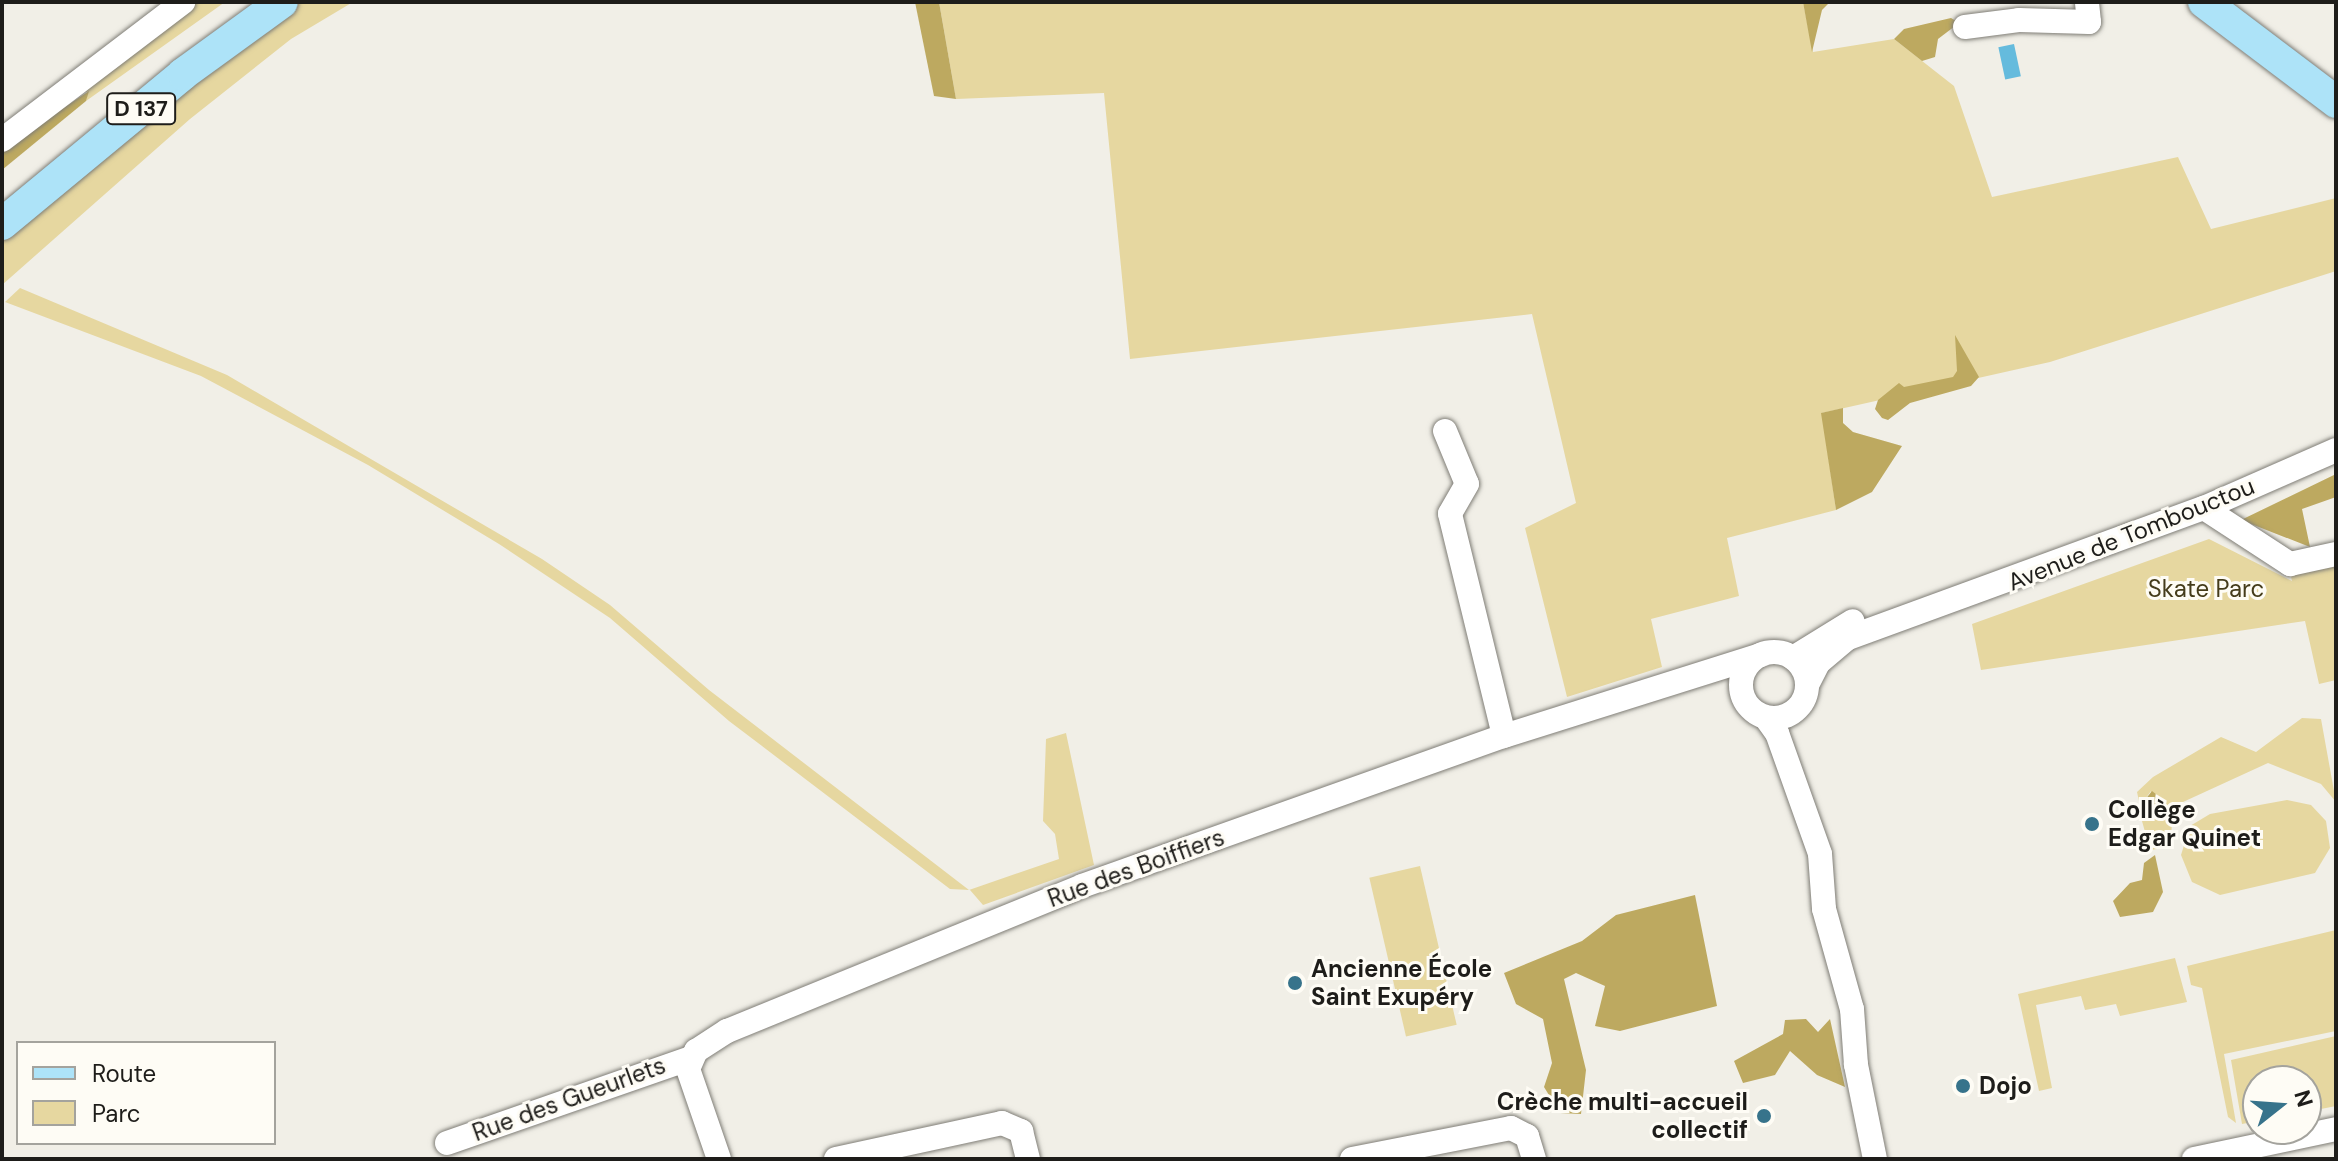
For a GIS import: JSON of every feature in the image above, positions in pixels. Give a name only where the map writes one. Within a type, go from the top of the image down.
[{"type":"main road","name":"D 137","points":[[2,199],[246,2]]},
{"type":"main road","name":"D 137","points":[[2,224],[183,74],[282,2]]},
{"type":"main road","points":[[2204,2],[2336,102]]},
{"type":"street","points":[[2,140],[183,2]]},
{"type":"street","points":[[1965,27],[2019,20],[2089,22],[2087,2]]},
{"type":"street","points":[[1445,431],[1467,484],[1450,514],[1504,736]]},
{"type":"street","name":"Avenue de Tombouctou","points":[[1807,685],[1818,663],[1848,638],[1923,610],[1971,597],[2204,508],[2336,450]]},
{"type":"street","points":[[2204,508],[2290,564],[2336,554]]},
{"type":"street","name":"Avenue de Tombouctou","points":[[1793,658],[1854,621],[1923,610]]},
{"type":"street","points":[[1800,793],[1794,713],[1807,685],[1793,658],[1776,652],[1761,655],[1745,669],[1741,686],[1749,707],[1766,718],[1800,793],[1820,854],[1824,909],[1834,956],[1836,1009],[1856,1065],[1875,1159]]},
{"type":"street","name":"Rue des Boiffiers","points":[[691,1058],[727,1031],[1082,886],[1504,736],[1761,655]]},
{"type":"street","points":[[1695,674],[1715,674],[1741,686]]},
{"type":"street","points":[[1766,718],[1794,713]]},
{"type":"street","points":[[691,1058],[689,1079],[719,1159]]},
{"type":"street","name":"Rue des Gueurlets","points":[[447,1143],[691,1058]]},
{"type":"street","points":[[836,1159],[1002,1123],[1021,1131],[1028,1159]]},
{"type":"street","points":[[1352,1159],[1511,1128],[1527,1136],[1534,1159]]},
{"type":"street","points":[[2194,1159],[2336,1129]]},
{"type":"green space","points":[[196,2],[225,2],[86,101],[88,92],[82,92],[96,76]]},
{"type":"green space","points":[[298,2],[353,2],[291,39],[190,119],[2,285],[2,238],[178,86]]},
{"type":"green space","points":[[939,2],[1803,2],[1813,52],[1894,39],[1954,86],[1992,197],[2178,157],[2211,229],[2336,198],[2336,271],[2050,362],[1822,413],[1836,510],[1727,538],[1739,596],[1651,619],[1662,667],[1567,697],[1525,528],[1576,503],[1532,314],[1130,359],[1104,93],[956,99]]},
{"type":"green space","points":[[20,288],[227,375],[542,559],[610,605],[709,690],[969,890],[950,889],[729,721],[610,618],[499,544],[368,465],[201,376],[5,302]]},
{"type":"green space","name":"Skate Parc","points":[[2209,539],[2292,581],[2289,568],[2336,559],[2336,680],[2319,684],[2305,621],[1981,670],[1972,624]]},
{"type":"green space","points":[[2302,718],[2321,719],[2336,802],[2321,784],[2268,763],[2183,802],[2172,814],[2171,847],[2150,850],[2142,821],[2153,821],[2151,791],[2140,806],[2137,792],[2153,777],[2221,737],[2256,752]]},
{"type":"green space","points":[[1066,733],[1094,865],[983,905],[969,890],[1059,859],[1055,834],[1043,821],[1046,739]]},
{"type":"green space","points":[[2287,800],[2311,805],[2326,821],[2330,848],[2315,873],[2220,895],[2192,882],[2181,855],[2190,826],[2210,814]]},
{"type":"green space","points":[[1420,866],[1457,1025],[1406,1037],[1369,878]]},
{"type":"green space","points":[[2336,930],[2336,1031],[2224,1054],[2236,1123],[2228,1117],[2202,988],[2191,985],[2187,966]]},
{"type":"green space","points":[[2175,958],[2187,1002],[2120,1016],[2116,1004],[2085,1010],[2081,996],[2036,1005],[2052,1088],[2039,1091],[2018,994]]},
{"type":"green space","points":[[2336,1036],[2336,1106],[2322,1109],[2322,1065],[2242,1065],[2242,1124],[2231,1060]]},
{"type":"shaded area","points":[[915,2],[939,2],[956,99],[934,96]]},
{"type":"shaded area","points":[[1803,2],[1830,2],[1822,10],[1812,52]]},
{"type":"shaded area","points":[[1951,18],[1959,23],[1938,39],[1935,57],[1922,61],[1894,39],[1904,29]]},
{"type":"shaded area","points":[[89,91],[86,101],[2,170],[2,154],[23,135]]},
{"type":"shaded area","points":[[1955,335],[1979,377],[1971,386],[1910,403],[1888,420],[1882,418],[1875,409],[1878,400],[1899,383],[1904,387],[1953,377],[1957,371]]},
{"type":"shaded area","points":[[1843,408],[1843,423],[1853,432],[1902,446],[1872,492],[1836,510],[1821,413]]},
{"type":"shaded area","points":[[2336,474],[2336,497],[2302,509],[2310,547],[2241,520]]},
{"type":"shaded area","points":[[2152,791],[2162,799],[2153,821],[2142,821],[2140,806]]},
{"type":"shaded area","points":[[2155,855],[2163,892],[2153,912],[2120,917],[2113,901],[2130,883],[2142,880],[2144,863]]},
{"type":"shaded area","points":[[1695,895],[1717,1006],[1620,1031],[1595,1026],[1605,986],[1576,973],[1564,979],[1586,1070],[1581,1114],[1560,1113],[1544,1087],[1552,1063],[1543,1019],[1516,1004],[1504,973],[1582,941],[1616,915]]},
{"type":"shaded area","points":[[1806,1019],[1818,1032],[1830,1019],[1845,1087],[1817,1075],[1790,1051],[1775,1075],[1743,1083],[1734,1061],[1783,1034],[1785,1020]]},
{"type":"water","points":[[2014,44],[2021,76],[2005,80],[1998,47]]},
{"type":"place","name":"Collège Edgar Quinet","points":[[2092,824]]},
{"type":"place","name":"Ancienne École Saint Exupéry","points":[[1295,983]]},
{"type":"place","name":"Dojo","points":[[1963,1086]]},
{"type":"place","name":"Crèche multi-accueil collectif","points":[[1764,1116]]}]
